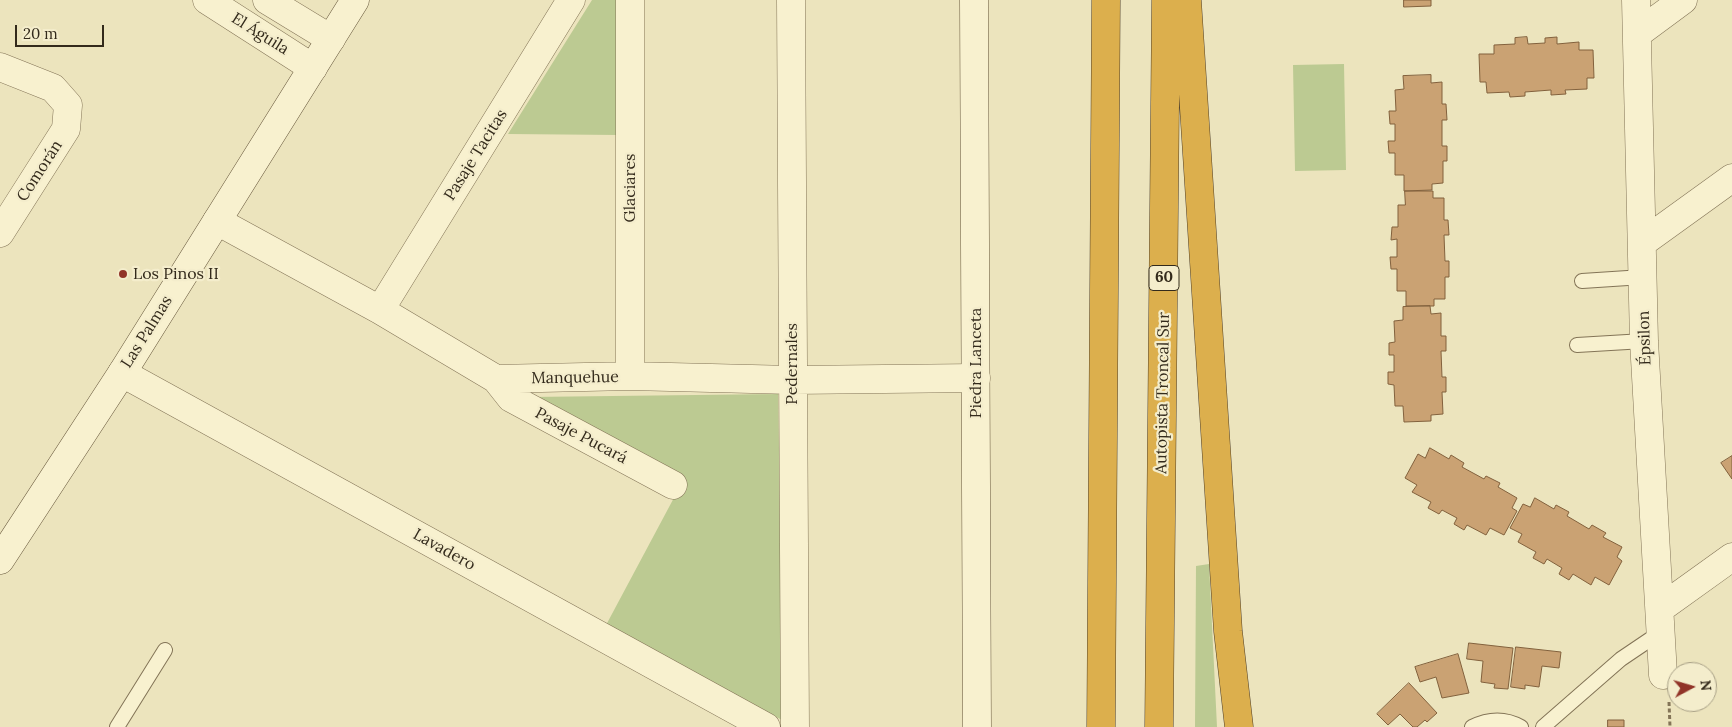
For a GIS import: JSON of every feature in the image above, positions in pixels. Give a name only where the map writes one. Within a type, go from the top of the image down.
[{"type":"highway","points":[[1101,727],[1106,0]]},
{"type":"highway","name":"Autopista Troncal Sur","points":[[1160,727],[1166,0]]},
{"type":"highway","points":[[1187,0],[1228,631],[1239,727]]},
{"type":"highway","points":[[1084,727],[1103,576]]},
{"type":"street","name":"El Águila","points":[[207,0],[313,68]]},
{"type":"street","name":"El Águila","points":[[267,0],[331,39]]},
{"type":"street","name":"Las Palmas","points":[[0,560],[122,373],[355,0]]},
{"type":"street","name":"Pasaje Tacitas","points":[[380,310],[571,0]]},
{"type":"street","name":"Glaciares","points":[[630,0],[630,376]]},
{"type":"street","name":"Pedernales","points":[[791,0],[795,727]]},
{"type":"street","name":"Piedra Lanceta","points":[[974,0],[976,727]]},
{"type":"street","name":"Épsilon","points":[[1636,0],[1644,341],[1663,675]]},
{"type":"street","points":[[1637,34],[1683,0]]},
{"type":"street","name":"Comorán","points":[[0,67],[53,88],[68,105],[66,129],[0,233]]},
{"type":"street","points":[[1642,243],[1732,178]]},
{"type":"street","points":[[217,221],[380,310],[496,379]]},
{"type":"street","name":"Lavadero","points":[[122,373],[766,727]]},
{"type":"street","name":"Manquehue","points":[[496,379],[630,376],[792,380],[976,378]]},
{"type":"street","name":"Pasaje Pucará","points":[[496,379],[511,398],[673,485]]},
{"type":"street","points":[[1661,620],[1732,557]]},
{"type":"lane","points":[[1582,281],[1643,277]]},
{"type":"lane","points":[[1578,345],[1644,341]]},
{"type":"lane","points":[[1543,727],[1621,659],[1661,620]]},
{"type":"lane","points":[[117,727],[165,650]]},
{"type":"lane","points":[[1472,727],[1489,721],[1502,721],[1520,727]]},
{"type":"green space","points":[[592,0],[618,0],[618,135],[508,134]]},
{"type":"green space","points":[[1344,64],[1346,170],[1295,171],[1293,65]]},
{"type":"green space","points":[[778,394],[784,721],[605,627],[684,479],[530,397]]},
{"type":"green space","points":[[1209,564],[1217,727],[1195,727],[1196,566]]},
{"type":"building","points":[[1404,0],[1431,0],[1431,6],[1404,7]]},
{"type":"building","points":[[1527,37],[1528,44],[1545,43],[1545,38],[1557,37],[1557,44],[1579,42],[1579,50],[1593,50],[1594,78],[1587,78],[1587,89],[1565,90],[1566,94],[1551,95],[1551,90],[1525,92],[1525,96],[1510,97],[1509,92],[1487,93],[1486,82],[1480,82],[1479,54],[1494,54],[1494,45],[1515,44],[1515,38]]},
{"type":"building","points":[[1431,75],[1431,83],[1442,82],[1442,104],[1446,104],[1447,120],[1442,120],[1442,146],[1447,146],[1447,161],[1443,161],[1443,183],[1432,184],[1432,190],[1404,191],[1404,175],[1395,175],[1395,153],[1389,153],[1388,141],[1395,141],[1395,124],[1390,124],[1389,111],[1396,111],[1395,90],[1404,89],[1403,76]]},
{"type":"building","points":[[1405,191],[1433,191],[1433,198],[1444,198],[1444,220],[1448,220],[1449,235],[1444,235],[1445,261],[1449,261],[1449,277],[1445,277],[1445,299],[1434,299],[1434,306],[1406,306],[1406,291],[1397,291],[1397,269],[1391,269],[1390,257],[1397,257],[1397,239],[1391,240],[1392,227],[1398,227],[1398,205],[1405,205]]},
{"type":"building","points":[[1430,306],[1431,314],[1441,313],[1441,336],[1446,336],[1446,351],[1441,351],[1442,377],[1446,377],[1446,392],[1442,392],[1443,414],[1431,415],[1431,421],[1404,422],[1403,406],[1395,406],[1394,385],[1388,384],[1388,372],[1394,372],[1394,355],[1389,355],[1389,343],[1395,342],[1394,321],[1403,320],[1403,307]]},
{"type":"building","points":[[1430,448],[1449,459],[1451,455],[1464,463],[1462,467],[1484,479],[1486,476],[1500,483],[1498,487],[1517,498],[1512,508],[1517,511],[1504,535],[1490,528],[1486,535],[1467,525],[1464,530],[1454,524],[1457,518],[1442,510],[1439,514],[1428,508],[1431,502],[1412,492],[1417,485],[1405,478],[1418,454],[1425,458]]},
{"type":"building","points":[[1732,456],[1732,479],[1721,463]]},
{"type":"building","points":[[1535,498],[1554,509],[1556,505],[1569,512],[1567,516],[1589,529],[1592,525],[1606,533],[1603,537],[1622,547],[1617,557],[1622,561],[1609,585],[1595,577],[1591,585],[1573,574],[1569,580],[1559,574],[1562,568],[1547,559],[1544,564],[1533,558],[1536,552],[1518,542],[1522,534],[1510,528],[1523,504],[1530,507]]},
{"type":"building","points":[[1469,643],[1513,648],[1508,689],[1494,688],[1495,684],[1481,682],[1483,661],[1467,659]]},
{"type":"building","points":[[1516,647],[1561,652],[1559,668],[1542,666],[1539,687],[1525,685],[1525,689],[1511,687]]},
{"type":"building","points":[[1458,654],[1469,693],[1442,698],[1436,677],[1420,682],[1415,667]]},
{"type":"building","points":[[1409,683],[1437,713],[1427,722],[1425,720],[1417,727],[1413,727],[1400,714],[1388,725],[1377,714]]},
{"type":"building","points":[[1608,720],[1624,720],[1624,727],[1608,727]]},
{"type":"place","name":"Los Pinos II","points":[[123,274]]}]
